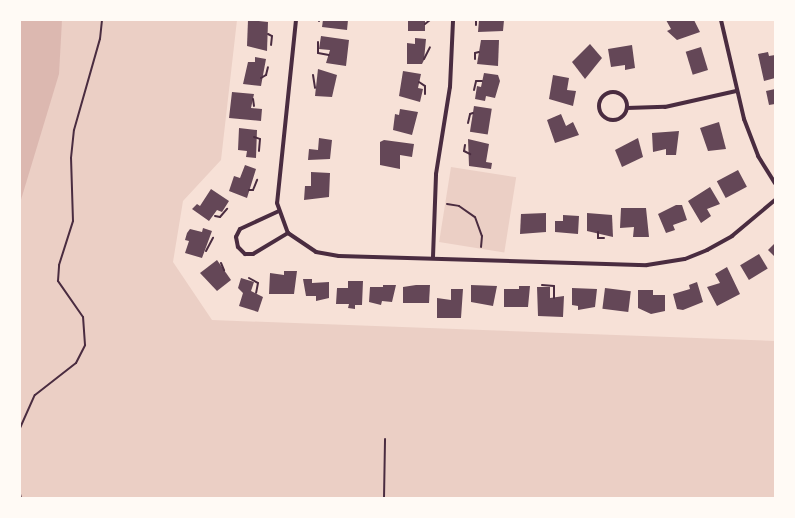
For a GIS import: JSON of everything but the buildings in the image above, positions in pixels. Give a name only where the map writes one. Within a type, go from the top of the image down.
[{"type":"street","points":[[296,20],[278,189],[279,211],[288,233],[307,247],[329,255],[433,257],[559,263],[666,262],[686,259],[732,236],[775,200]]},
{"type":"street","points":[[433,257],[436,174],[450,87],[453,20]]},
{"type":"street","points":[[721,20],[736,90],[750,136],[775,183]]},
{"type":"street","points":[[627,108],[665,107],[736,90]]},
{"type":"street","points":[[617,93],[625,98],[627,108],[620,119],[611,121],[603,117],[599,105],[603,96],[617,93]]},
{"type":"street","points":[[279,211],[240,229],[236,237],[238,247],[245,254],[253,254],[288,233]]},
{"type":"path","points":[[20,428],[30,404],[47,384],[76,363],[85,345],[83,316],[58,281],[59,265],[73,221],[71,158],[74,130],[100,39],[102,20]]},
{"type":"path","points":[[425,24],[430,20]]},
{"type":"path","points":[[476,20],[476,26]]},
{"type":"path","points":[[268,34],[272,36],[271,45]]},
{"type":"path","points":[[318,42],[318,53],[329,55]]},
{"type":"path","points":[[424,59],[430,47]]},
{"type":"path","points":[[475,59],[475,53],[479,52]]},
{"type":"path","points":[[261,78],[266,75],[268,67]]},
{"type":"path","points":[[313,75],[315,88]]},
{"type":"path","points":[[474,90],[476,81],[482,81]]},
{"type":"path","points":[[419,82],[425,86],[425,94]]},
{"type":"path","points":[[253,99],[254,106]]},
{"type":"path","points":[[468,123],[470,114],[473,113]]},
{"type":"path","points":[[254,137],[260,140],[259,151]]},
{"type":"path","points":[[465,145],[464,151],[470,154]]},
{"type":"path","points":[[249,190],[253,190],[257,180]]},
{"type":"path","points":[[446,204],[459,206],[474,217],[482,236],[481,246]]},
{"type":"path","points":[[215,216],[220,217],[228,209]]},
{"type":"path","points":[[598,232],[598,238],[604,238]]},
{"type":"path","points":[[206,250],[213,238]]},
{"type":"path","points":[[222,263],[224,270]]},
{"type":"path","points":[[249,278],[258,283],[256,293]]},
{"type":"path","points":[[542,285],[554,286],[554,298]]},
{"type":"path","points":[[384,498],[385,439]]},
{"type":"path","points":[[20,494],[21,498]]},
{"type":"shaded area","points":[[20,20],[62,20],[59,74],[20,203]]},
{"type":"shaded area","points":[[62,20],[237,20],[221,160],[183,201],[173,262],[212,320],[775,341],[775,498],[20,498],[20,203]]},
{"type":"shaded area","points":[[451,167],[516,177],[504,252],[439,242]]}]
